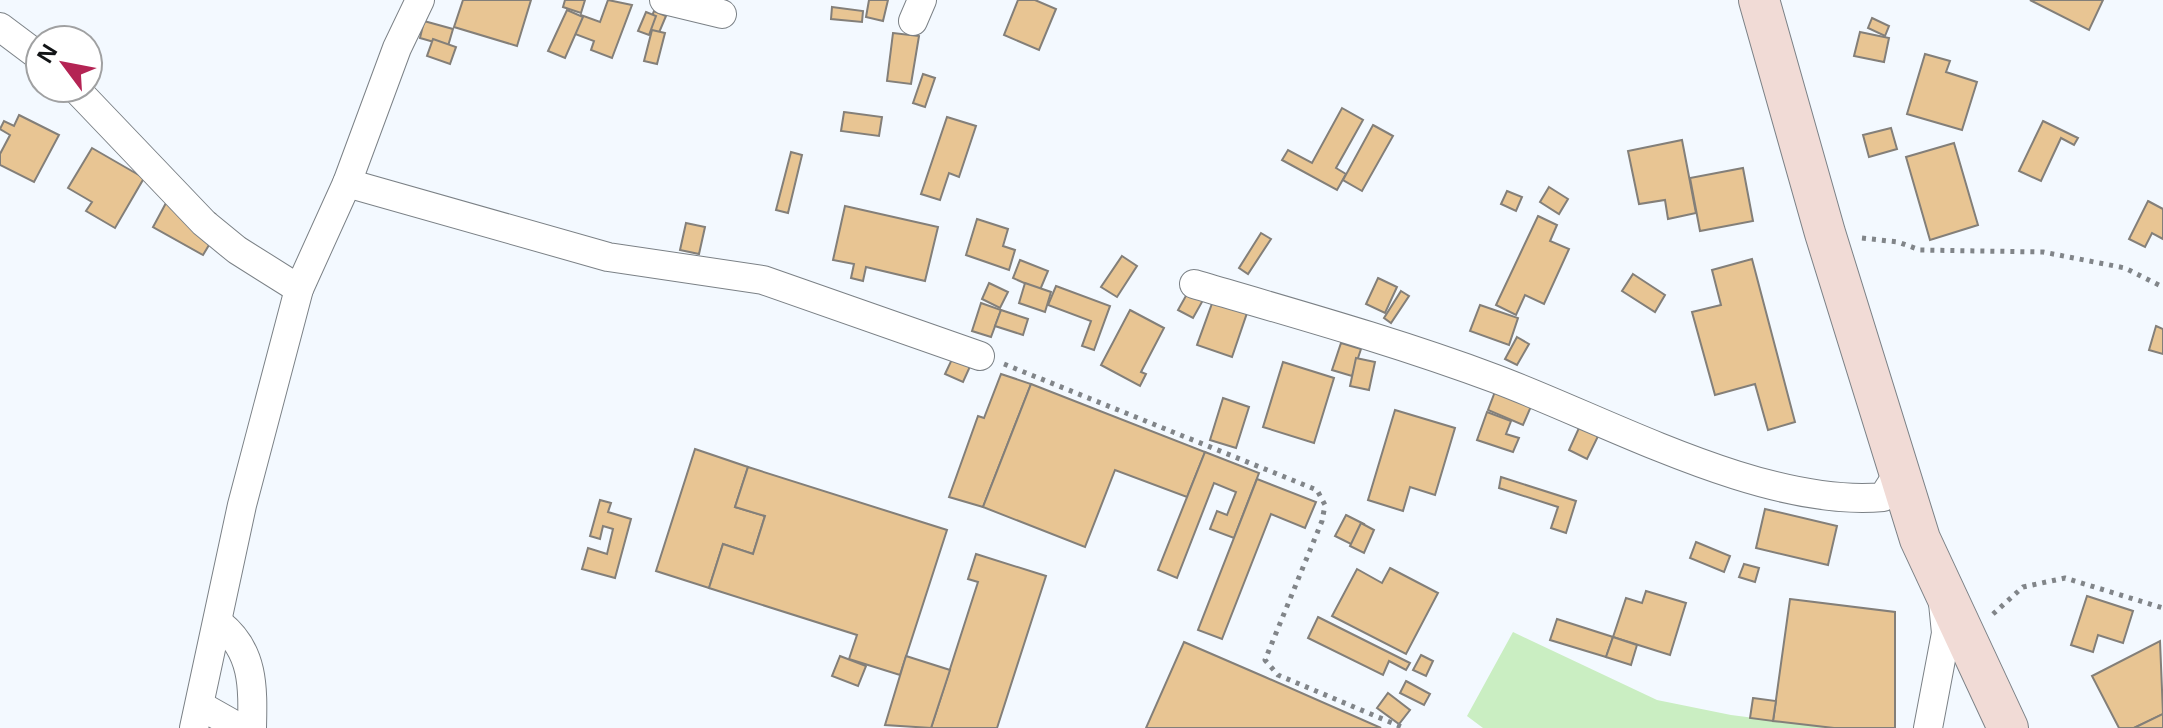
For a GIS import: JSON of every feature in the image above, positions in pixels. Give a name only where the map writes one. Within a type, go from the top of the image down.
[{"type":"main road","points":[[1759,0],[1825,233],[1920,539],[2008,728]]},
{"type":"street","points":[[240,728],[198,717],[220,624],[242,505],[299,289],[347,183],[397,48],[420,0]]},
{"type":"street","points":[[664,0],[722,14]]},
{"type":"street","points":[[0,27],[24,45]]},
{"type":"street","points":[[90,104],[204,223],[237,250],[299,289]]},
{"type":"street","points":[[347,183],[608,257],[763,280],[980,356]]},
{"type":"street","points":[[1194,284],[1423,353],[1764,484],[1825,496],[1883,497],[1899,472]]},
{"type":"street","points":[[1928,728],[1946,633],[1941,586]]},
{"type":"street","points":[[220,624],[239,643],[247,657],[252,728]]},
{"type":"path","points":[[1825,233],[1898,242],[1920,250],[2043,252],[2125,268],[2163,287]]},
{"type":"path","points":[[980,356],[1317,490],[1325,505],[1322,521],[1265,660],[1278,675],[1404,728]]},
{"type":"path","points":[[1965,639],[2023,587],[2051,580],[2077,579],[2163,608]]},
{"type":"green space","points":[[1513,632],[1657,700],[1731,715],[1834,728],[1483,728],[1467,716]]},
{"type":"building","points":[[463,0],[531,0],[517,46],[454,27]]},
{"type":"building","points":[[565,0],[585,0],[581,13],[563,7]]},
{"type":"building","points":[[608,0],[632,5],[612,58],[591,50],[594,41],[575,34],[581,15],[600,22]]},
{"type":"building","points":[[869,0],[888,0],[883,21],[866,17]]},
{"type":"building","points":[[1018,0],[1035,0],[1056,9],[1039,50],[1004,35]]},
{"type":"building","points":[[2030,0],[2103,0],[2089,30]]},
{"type":"building","points":[[832,7],[863,11],[862,22],[831,19]]},
{"type":"building","points":[[567,10],[583,17],[565,58],[548,51]]},
{"type":"building","points":[[654,11],[666,16],[658,35],[646,30]]},
{"type":"building","points":[[646,12],[656,16],[649,35],[638,31]]},
{"type":"building","points":[[1872,18],[1889,26],[1885,36],[1868,28]]},
{"type":"building","points":[[424,21],[453,29],[448,46],[420,38]]},
{"type":"building","points":[[652,30],[665,33],[657,64],[644,61]]},
{"type":"building","points":[[1860,32],[1889,38],[1884,62],[1854,56]]},
{"type":"building","points":[[893,33],[919,36],[911,84],[887,81]]},
{"type":"building","points":[[433,39],[456,47],[450,64],[427,56]]},
{"type":"building","points":[[1925,54],[1950,61],[1946,72],[1977,82],[1962,130],[1907,114]]},
{"type":"building","points":[[923,74],[935,78],[925,107],[913,103]]},
{"type":"building","points":[[1342,108],[1363,120],[1336,168],[1346,174],[1337,190],[1282,160],[1288,150],[1312,163]]},
{"type":"building","points":[[844,112],[882,117],[879,136],[841,131]]},
{"type":"building","points":[[19,115],[59,135],[34,182],[0,165],[0,154],[10,135],[0,129],[4,121],[14,126]]},
{"type":"building","points":[[947,117],[976,126],[959,177],[949,173],[940,200],[921,194]]},
{"type":"building","points":[[2043,121],[2078,138],[2074,145],[2061,138],[2041,181],[2019,171]]},
{"type":"building","points":[[1373,125],[1393,136],[1362,191],[1343,180]]},
{"type":"building","points":[[1891,128],[1897,149],[1869,157],[1863,135]]},
{"type":"building","points":[[1682,140],[1696,213],[1668,219],[1665,200],[1639,204],[1628,151]]},
{"type":"building","points":[[1954,143],[1978,225],[1930,240],[1906,157]]},
{"type":"building","points":[[92,148],[144,178],[115,228],[86,211],[92,202],[68,188]]},
{"type":"building","points":[[791,152],[802,155],[788,213],[776,210]]},
{"type":"building","points":[[1743,168],[1753,221],[1700,231],[1690,178]]},
{"type":"building","points":[[1549,187],[1568,199],[1559,214],[1540,202]]},
{"type":"building","points":[[173,190],[215,214],[206,230],[215,235],[203,255],[153,227]]},
{"type":"building","points":[[1507,191],[1522,197],[1516,211],[1501,204]]},
{"type":"building","points":[[2148,201],[2163,209],[2163,239],[2152,233],[2145,247],[2129,239]]},
{"type":"building","points":[[845,206],[938,227],[925,281],[866,267],[863,281],[851,278],[854,264],[833,260]]},
{"type":"building","points":[[1538,216],[1557,225],[1550,241],[1569,249],[1544,304],[1525,295],[1516,315],[1496,305]]},
{"type":"building","points":[[977,219],[1008,229],[1003,246],[1015,250],[1009,270],[966,255]]},
{"type":"building","points":[[686,223],[705,227],[699,254],[680,250]]},
{"type":"building","points":[[1261,233],[1271,239],[1248,274],[1239,268]]},
{"type":"building","points":[[1122,256],[1137,266],[1117,297],[1101,287]]},
{"type":"building","points":[[1752,259],[1795,422],[1768,430],[1755,384],[1715,395],[1692,312],[1721,305],[1712,270]]},
{"type":"building","points":[[1020,260],[1048,271],[1040,290],[1013,278]]},
{"type":"building","points":[[1633,274],[1665,295],[1655,312],[1622,291]]},
{"type":"building","points":[[1378,278],[1397,287],[1385,313],[1366,304]]},
{"type":"building","points":[[989,283],[1008,292],[1000,308],[982,299]]},
{"type":"building","points":[[1025,283],[1051,292],[1045,312],[1019,303]]},
{"type":"building","points":[[1192,285],[1207,293],[1193,318],[1178,310]]},
{"type":"building","points":[[1056,286],[1110,306],[1094,350],[1082,346],[1091,321],[1048,305]]},
{"type":"building","points":[[1401,291],[1409,296],[1391,323],[1384,318]]},
{"type":"building","points":[[1214,298],[1248,310],[1232,357],[1197,345]]},
{"type":"building","points":[[981,303],[1001,310],[991,337],[972,331]]},
{"type":"building","points":[[1480,305],[1518,318],[1509,345],[1470,331]]},
{"type":"building","points":[[1001,310],[1028,319],[1023,335],[995,326]]},
{"type":"building","points":[[1130,310],[1164,328],[1141,372],[1146,374],[1140,386],[1101,365]]},
{"type":"building","points":[[2156,326],[2163,329],[2163,354],[2149,350]]},
{"type":"building","points":[[1517,337],[1529,344],[1517,365],[1505,359]]},
{"type":"building","points":[[1341,343],[1361,349],[1352,376],[1332,370]]},
{"type":"building","points":[[954,355],[972,362],[963,382],[945,374]]},
{"type":"building","points":[[1356,358],[1375,362],[1369,390],[1350,386]]},
{"type":"building","points":[[1283,362],[1334,378],[1314,443],[1263,427]]},
{"type":"building","points":[[1001,374],[1031,384],[983,507],[949,497],[978,416],[984,418]]},
{"type":"building","points":[[1031,384],[1205,452],[1187,497],[1115,470],[1085,547],[983,507]]},
{"type":"building","points":[[1496,389],[1532,404],[1523,425],[1488,410]]},
{"type":"building","points":[[1223,398],[1249,407],[1236,448],[1210,440]]},
{"type":"building","points":[[1395,410],[1455,428],[1435,495],[1410,487],[1403,511],[1368,500]]},
{"type":"building","points":[[1487,412],[1511,421],[1506,434],[1519,438],[1513,452],[1477,440]]},
{"type":"building","points":[[1583,419],[1602,428],[1587,459],[1569,450]]},
{"type":"building","points":[[695,449],[748,467],[735,507],[765,516],[753,554],[723,544],[709,588],[656,571]]},
{"type":"building","points":[[1205,452],[1259,473],[1234,538],[1210,529],[1217,511],[1227,515],[1236,492],[1214,483],[1177,578],[1158,570]]},
{"type":"building","points":[[748,467],[947,530],[900,675],[849,659],[857,635],[709,588],[723,544],[753,554],[765,516],[735,507]]},
{"type":"building","points":[[1501,477],[1576,501],[1566,533],[1551,528],[1558,507],[1499,488]]},
{"type":"building","points":[[1257,479],[1316,502],[1305,528],[1271,514],[1222,639],[1198,630]]},
{"type":"building","points":[[600,500],[611,503],[608,512],[631,519],[615,578],[582,569],[588,548],[607,554],[613,529],[603,526],[600,539],[590,536]]},
{"type":"building","points":[[1765,509],[1837,526],[1828,565],[1756,548]]},
{"type":"building","points":[[1346,515],[1364,524],[1353,545],[1335,536]]},
{"type":"building","points":[[1361,523],[1374,530],[1364,553],[1350,546]]},
{"type":"building","points":[[1696,542],[1730,556],[1724,572],[1690,558]]},
{"type":"building","points":[[976,554],[1046,576],[997,728],[931,728],[978,582],[968,579]]},
{"type":"building","points":[[1744,564],[1759,568],[1755,582],[1739,577]]},
{"type":"building","points":[[1390,568],[1438,593],[1406,654],[1332,616],[1357,569],[1382,583]]},
{"type":"building","points":[[1646,591],[1686,603],[1670,655],[1613,637],[1626,598],[1642,603]]},
{"type":"building","points":[[2087,596],[2133,611],[2123,643],[2098,635],[2093,652],[2071,645]]},
{"type":"building","points":[[1790,599],[1895,612],[1895,728],[1834,728],[1773,721]]},
{"type":"building","points":[[1318,617],[1410,663],[1406,670],[1389,661],[1383,675],[1308,638]]},
{"type":"building","points":[[1557,619],[1613,637],[1606,657],[1550,640]]},
{"type":"building","points":[[1613,637],[1637,645],[1631,665],[1606,657]]},
{"type":"building","points":[[2160,641],[2163,714],[2134,728],[2119,728],[2092,676]]},
{"type":"building","points":[[1184,642],[1265,677],[1381,728],[1146,728]]},
{"type":"building","points":[[1421,655],[1433,661],[1426,676],[1413,670]]},
{"type":"building","points":[[840,656],[866,666],[858,686],[832,676]]},
{"type":"building","points":[[906,656],[950,670],[931,728],[885,725]]},
{"type":"building","points":[[1406,681],[1430,694],[1424,705],[1400,693]]},
{"type":"building","points":[[1388,693],[1410,710],[1399,724],[1377,708]]},
{"type":"building","points":[[1753,698],[1776,701],[1773,721],[1750,718]]},
{"type":"building","points":[[2163,714],[2163,728],[2134,728]]}]
